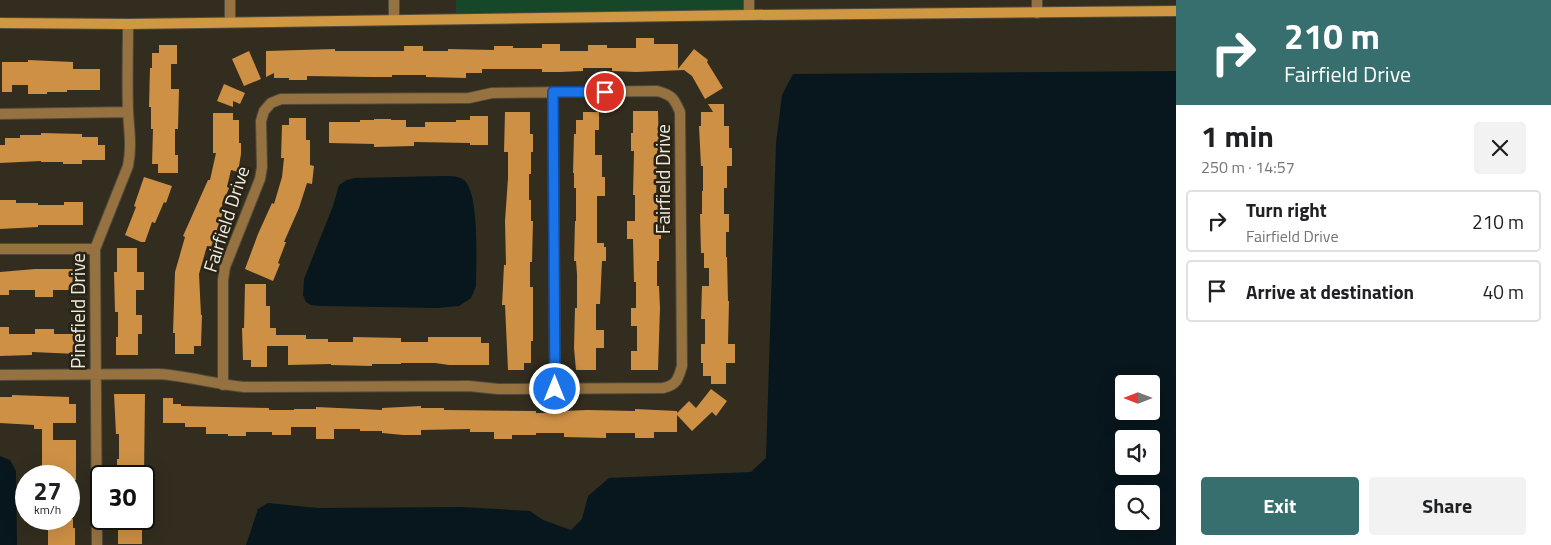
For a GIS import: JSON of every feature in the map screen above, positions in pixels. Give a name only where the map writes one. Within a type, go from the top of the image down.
[{"type":"street","points":[[230,0],[230,22]]},
{"type":"street","points":[[394,0],[394,19]]},
{"type":"street","points":[[749,0],[749,14]]},
{"type":"street","points":[[1037,0],[1037,13]]},
{"type":"street","points":[[0,24],[128,24],[749,14],[1176,11]]},
{"type":"street","name":"Pinefield Drive","points":[[97,545],[95,249],[128,166],[131,142],[128,112],[128,24]]},
{"type":"street","name":"Fairfield Drive","points":[[0,375],[172,374],[223,385],[244,387],[469,386],[498,389],[555,389],[663,388],[671,386],[678,380],[682,366],[680,112],[675,100],[668,94],[657,91],[492,93],[469,98],[281,99],[271,103],[264,111],[261,121],[262,167],[260,178],[225,267],[223,280],[223,385]]},
{"type":"street","points":[[553,92],[555,389]]},
{"type":"street","points":[[0,114],[128,112]]},
{"type":"street","points":[[0,249],[95,249]]},
{"type":"green space","points":[[456,0],[743,0],[743,10],[456,13]]},
{"type":"shaded area","points":[[1176,71],[1176,545],[246,545],[258,509],[268,503],[318,508],[462,507],[530,511],[543,520],[571,530],[582,519],[588,496],[609,478],[751,472],[766,458],[776,143],[782,95],[793,74]]},
{"type":"shaded area","points":[[441,176],[462,178],[469,188],[473,199],[476,230],[476,286],[471,298],[459,306],[438,308],[321,306],[311,305],[306,302],[303,295],[304,279],[333,206],[339,185],[355,178]]},
{"type":"shaded area","points":[[0,456],[10,460],[15,469],[15,530],[17,530],[17,545],[0,545]]},
{"type":"building","points":[[636,38],[654,38],[654,44],[678,44],[678,69],[694,49],[708,60],[707,62],[723,88],[705,99],[692,76],[684,70],[636,72],[612,71],[612,68],[583,68],[583,71],[560,72],[542,72],[542,69],[482,69],[482,73],[466,73],[466,78],[392,75],[392,77],[307,76],[307,80],[289,80],[289,78],[274,78],[274,73],[266,77],[266,51],[335,49],[335,51],[404,51],[404,46],[423,46],[423,51],[448,51],[448,49],[494,50],[494,46],[542,48],[542,44],[560,44],[560,51],[588,51],[588,45],[607,45],[607,48],[636,48]]},
{"type":"building","points":[[159,45],[177,45],[177,64],[171,64],[171,89],[179,89],[178,129],[175,129],[175,155],[178,155],[178,173],[158,173],[158,164],[152,164],[153,129],[151,129],[151,107],[149,107],[150,68],[152,68],[152,53],[159,53]]},
{"type":"building","points":[[249,51],[261,79],[244,86],[232,59]]},
{"type":"building","points":[[28,60],[73,62],[73,69],[100,69],[100,90],[67,90],[67,92],[28,94],[28,85],[12,85],[12,92],[2,92],[2,62],[28,62]]},
{"type":"building","points":[[224,84],[245,93],[240,104],[233,101],[233,107],[217,101]]},
{"type":"building","points":[[708,104],[724,104],[724,126],[729,126],[729,148],[732,148],[732,166],[727,166],[727,188],[724,188],[724,214],[729,214],[729,232],[726,232],[729,301],[728,344],[735,344],[735,363],[726,363],[726,384],[711,384],[711,376],[703,376],[703,363],[701,363],[701,344],[705,344],[705,319],[701,319],[702,286],[709,286],[709,268],[704,268],[704,253],[701,253],[700,214],[702,214],[703,166],[701,166],[699,126],[701,126],[701,112],[713,112]]},
{"type":"building","points":[[633,111],[658,111],[659,151],[657,151],[656,199],[658,199],[658,221],[661,221],[661,239],[659,239],[659,261],[657,261],[657,286],[659,286],[660,308],[658,370],[631,370],[631,351],[637,351],[637,326],[631,326],[631,308],[636,308],[633,239],[627,239],[627,221],[635,221],[635,195],[633,195],[634,151],[631,151]]},
{"type":"building","points":[[505,112],[530,112],[530,134],[533,134],[531,174],[529,174],[529,200],[531,200],[531,221],[533,221],[530,287],[533,287],[533,341],[531,341],[531,363],[524,363],[524,370],[508,370],[505,305],[502,305],[504,265],[506,265],[505,221],[508,178],[508,152],[504,152]]},
{"type":"building","points":[[583,112],[599,112],[599,130],[595,130],[595,155],[602,155],[602,177],[605,177],[605,196],[597,196],[597,243],[604,243],[604,247],[606,247],[606,261],[602,261],[600,304],[596,304],[596,330],[604,330],[604,348],[596,348],[596,370],[576,370],[574,348],[577,274],[576,261],[574,261],[576,188],[574,188],[573,173],[574,134],[576,134],[576,120],[583,120]]},
{"type":"building","points":[[213,113],[233,113],[233,120],[239,120],[241,154],[238,172],[231,170],[227,187],[229,188],[221,208],[224,209],[211,247],[207,246],[199,274],[202,315],[201,346],[194,346],[194,354],[175,354],[175,333],[173,333],[175,272],[185,237],[183,236],[208,180],[210,180],[216,153],[213,153]]},
{"type":"building","points":[[470,116],[488,116],[488,145],[414,142],[414,146],[374,147],[374,144],[329,143],[329,122],[391,119],[406,120],[406,127],[425,127],[425,122],[456,122],[456,120],[470,120]]},
{"type":"building","points":[[289,118],[306,118],[306,140],[310,140],[310,165],[314,166],[312,184],[307,183],[299,208],[284,242],[286,242],[278,263],[280,264],[273,281],[245,269],[258,234],[272,203],[274,204],[282,177],[284,158],[281,158],[282,125],[289,125]]},
{"type":"building","points":[[41,133],[82,134],[82,137],[98,137],[98,145],[105,145],[105,160],[82,160],[82,164],[41,161],[0,163],[0,145],[5,145],[5,138],[20,138],[20,135],[41,135]]},
{"type":"building","points":[[144,177],[172,186],[166,203],[164,202],[155,223],[152,222],[145,242],[141,242],[125,235],[136,207],[134,206]]},
{"type":"building","points":[[0,200],[16,200],[16,203],[38,203],[38,205],[64,205],[64,202],[83,202],[83,225],[38,225],[38,227],[0,229]]},
{"type":"building","points":[[117,248],[137,248],[137,272],[144,272],[144,290],[136,290],[136,315],[142,315],[142,334],[138,334],[138,355],[116,355],[118,312],[115,312],[114,272],[117,272]]},
{"type":"building","points":[[35,269],[76,269],[76,290],[53,290],[53,297],[35,297],[35,290],[9,290],[9,295],[0,295],[0,272]]},
{"type":"building","points":[[245,284],[266,284],[266,306],[270,306],[270,328],[276,328],[276,335],[306,335],[306,339],[328,339],[328,342],[353,342],[353,337],[401,338],[401,342],[428,342],[428,337],[481,337],[481,343],[489,343],[489,365],[401,363],[372,364],[372,366],[331,364],[288,365],[288,346],[267,346],[267,367],[251,367],[251,360],[243,360],[242,328],[244,328]]},
{"type":"building","points":[[0,327],[9,327],[9,334],[35,334],[35,329],[54,329],[54,334],[77,334],[77,354],[32,352],[32,355],[0,356]]},
{"type":"building","points":[[711,389],[727,401],[716,416],[712,412],[692,431],[677,415],[677,432],[654,432],[654,438],[635,438],[635,433],[606,433],[606,438],[564,437],[564,433],[536,433],[536,435],[512,435],[512,439],[494,439],[494,432],[470,432],[470,429],[421,430],[421,435],[403,435],[382,433],[382,431],[360,431],[360,429],[334,429],[334,439],[316,439],[316,427],[291,427],[291,435],[272,435],[272,432],[246,432],[246,436],[228,436],[228,434],[206,434],[206,427],[185,427],[185,423],[163,423],[163,398],[173,398],[173,404],[181,404],[181,406],[269,408],[269,410],[316,409],[316,407],[382,410],[382,408],[421,406],[421,408],[444,408],[444,410],[536,411],[536,413],[564,413],[564,411],[587,410],[635,411],[635,409],[677,411],[677,413],[689,401],[696,408]]},
{"type":"building","points":[[114,394],[145,394],[144,465],[117,465],[117,459],[119,459],[119,434],[116,434]]},
{"type":"building","points":[[12,395],[69,397],[69,404],[76,404],[76,423],[53,423],[53,440],[76,440],[76,465],[42,465],[42,429],[34,429],[34,425],[0,423],[0,397],[12,397]]},
{"type":"building","points":[[48,530],[75,530],[75,545],[48,545]]},
{"type":"building","points":[[118,530],[142,530],[142,544],[118,544]]},
{"type":"route","points":[[555,389],[553,92],[605,92]]}]
